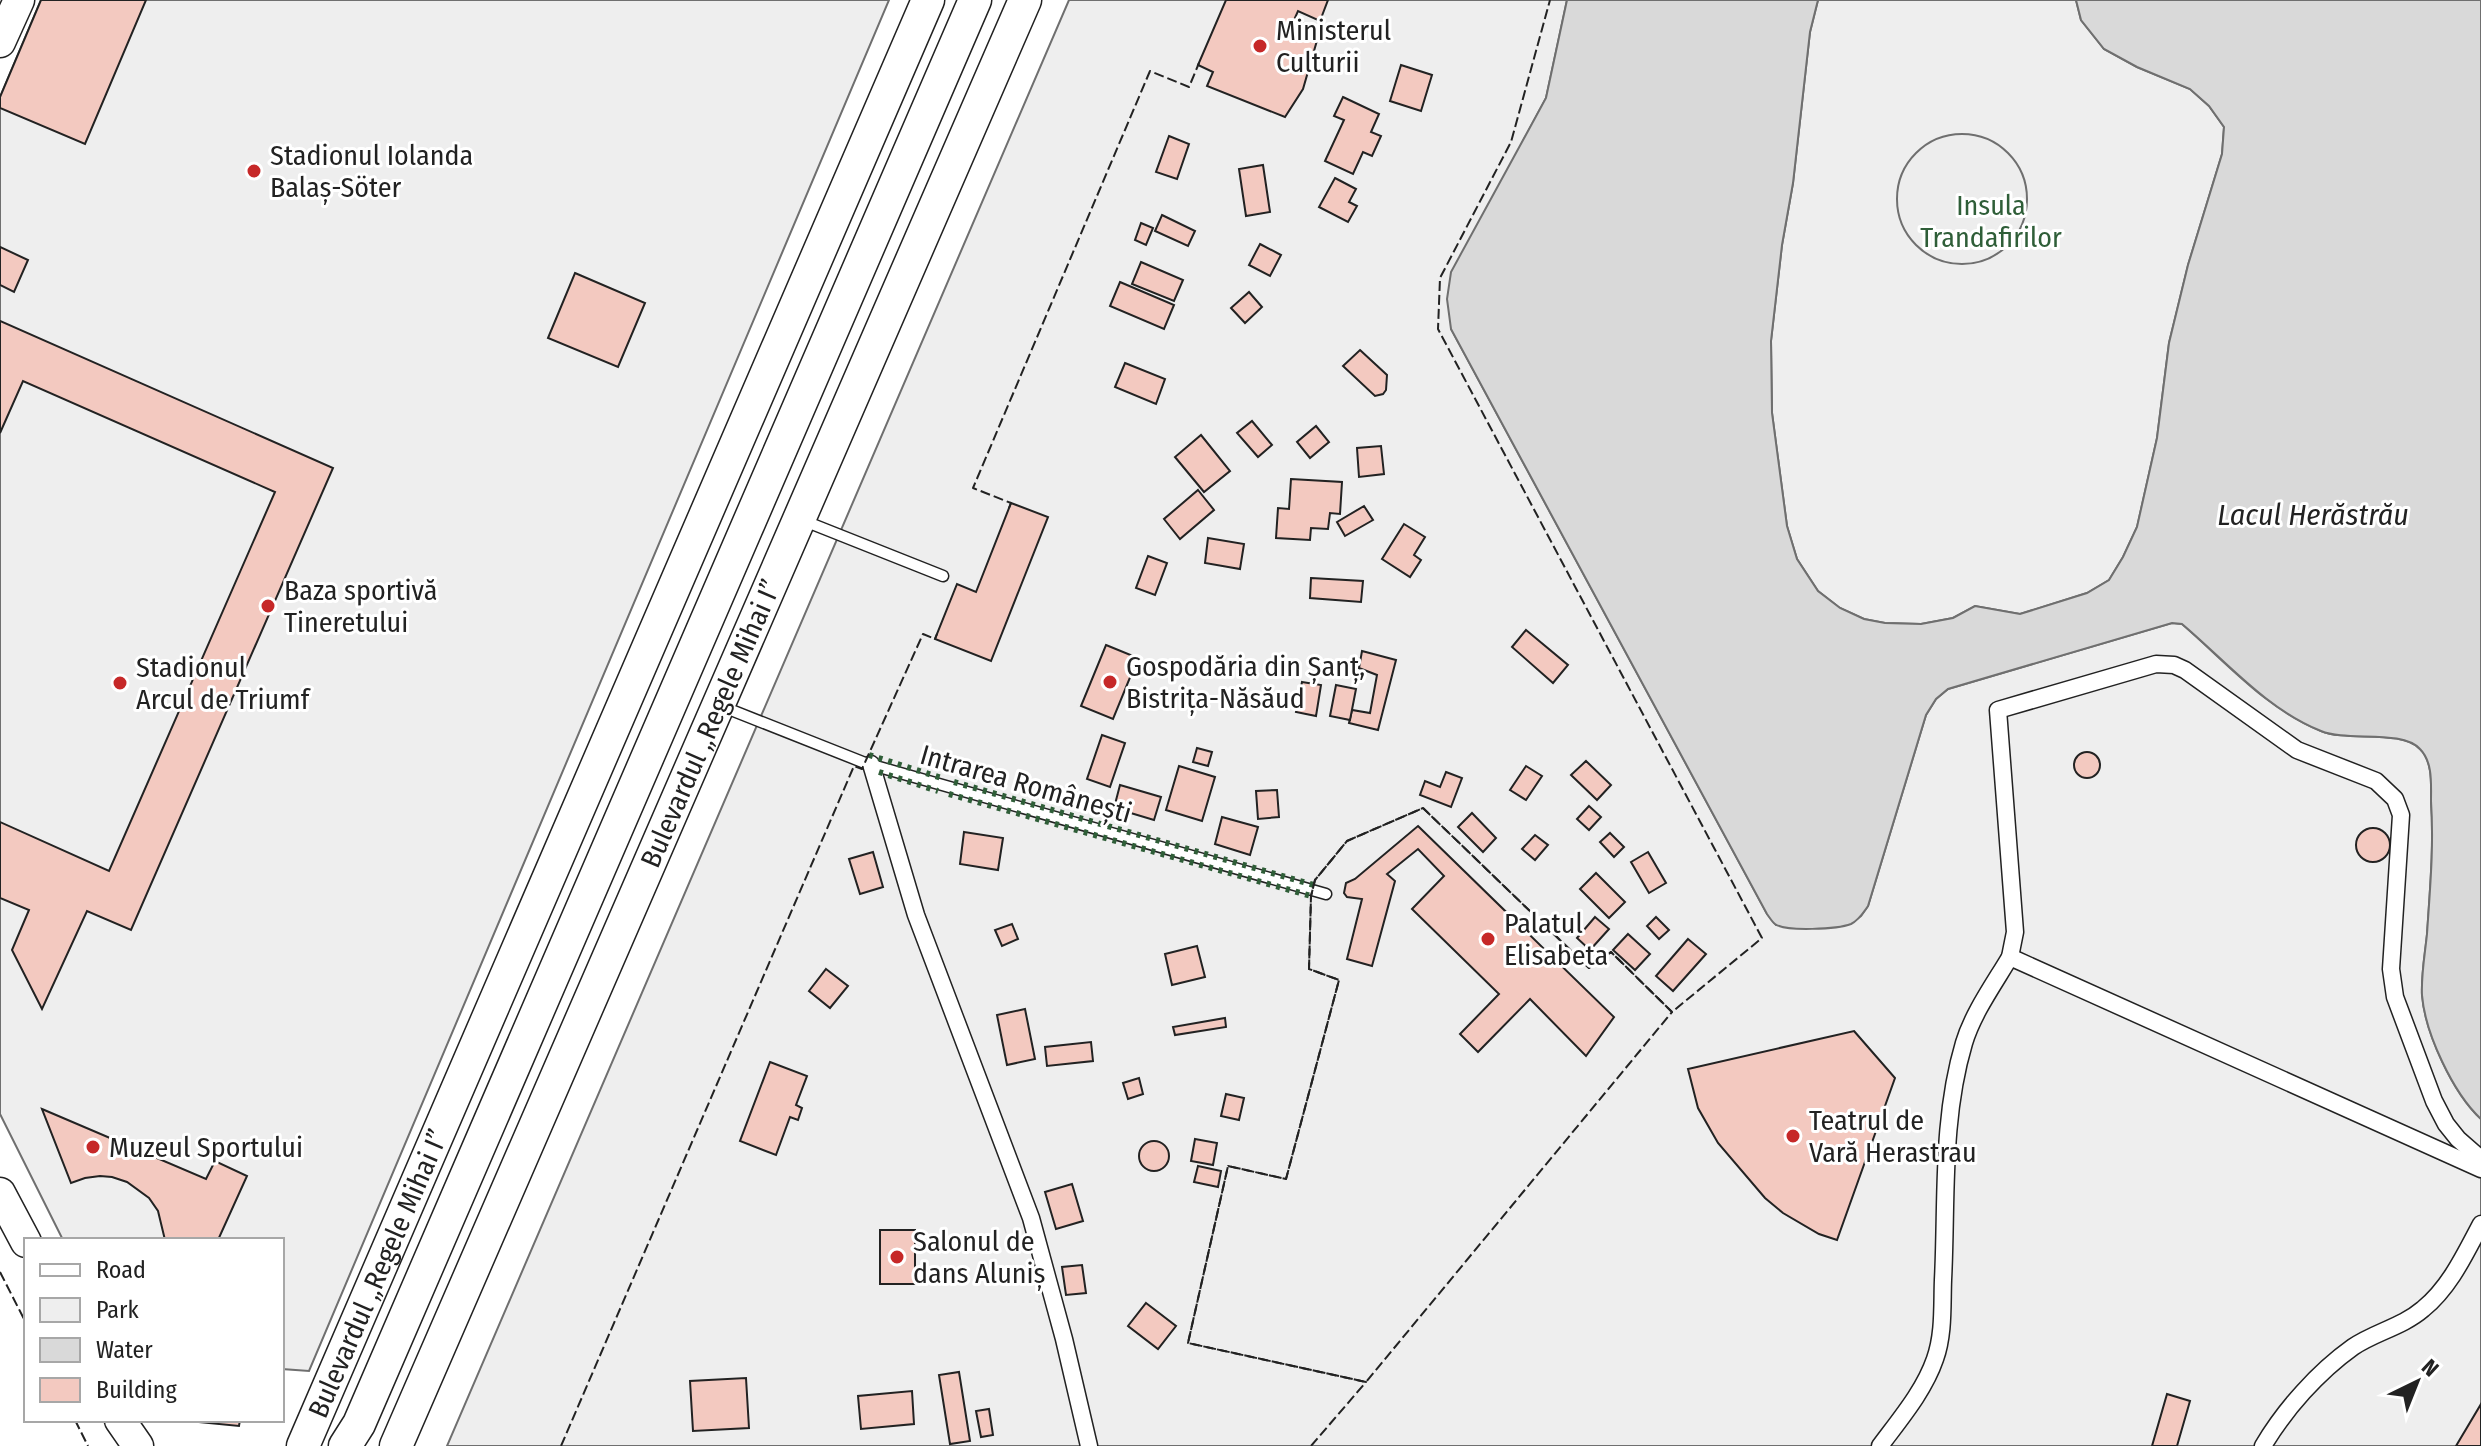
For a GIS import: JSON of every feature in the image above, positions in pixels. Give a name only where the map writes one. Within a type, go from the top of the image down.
[{"type":"main road","points":[[0,42],[19,0]]},
{"type":"main road","name":"Bulevardul „Regele Mihai I”","points":[[303,1446],[928,0]]},
{"type":"main road","name":"Bulevardul „Regele Mihai I”","points":[[353,1439],[975,0]]},
{"type":"main road","name":"Bulevardul „Regele Mihai I”","points":[[396,1446],[1025,0]]},
{"type":"main road","points":[[0,1193],[24,1238]]},
{"type":"street","points":[[1880,1446],[1916,1397],[1936,1357],[1944,1269],[1946,1147],[1952,1101],[1967,1036],[2010,957],[2015,932],[1998,710],[2156,664],[2174,665],[2198,678],[2297,750],[2376,781],[2395,799],[2401,815],[2391,969],[2395,997],[2434,1101],[2446,1124],[2481,1159]]},
{"type":"street","points":[[871,764],[916,915],[1031,1218],[1089,1446]]},
{"type":"street","points":[[2010,957],[2481,1169]]},
{"type":"street","points":[[2263,1446],[2290,1407],[2335,1362],[2354,1347],[2405,1322],[2441,1291],[2481,1224]]},
{"type":"lane","points":[[800,519],[943,576]]},
{"type":"lane","name":"Intrarea Românești","points":[[718,705],[871,764],[1326,894]]},
{"type":"green space","name":"Baza sportivă Tineretului","points":[[41,0],[889,0],[309,1371],[284,1369],[284,1238],[62,1238],[0,1114],[0,97]]},
{"type":"green space","points":[[1069,0],[1567,0],[1546,98],[1523,141],[1451,329],[1767,914],[1776,925],[1850,924],[1861,916],[1868,906],[1926,715],[1936,699],[1948,689],[2172,623],[2182,624],[2247,684],[2301,722],[2332,734],[2401,739],[2420,749],[2427,760],[2430,774],[2432,818],[2422,980],[2424,1010],[2442,1062],[2460,1094],[2481,1119],[2481,1446],[447,1446]]},
{"type":"green space","name":"Insula Trandafirilor","points":[[1818,0],[2076,0],[2081,20],[2104,49],[2137,67],[2190,89],[2209,106],[2224,127],[2222,154],[2188,265],[2169,343],[2157,438],[2137,527],[2109,580],[2087,593],[2020,614],[1975,606],[1953,618],[1921,624],[1885,623],[1864,619],[1840,608],[1818,591],[1797,559],[1787,526],[1772,413],[1771,341],[1810,32]]},
{"type":"shaded area","points":[[1962,134],[1987,139],[2008,153],[2022,174],[2027,199],[2022,224],[2008,245],[1987,259],[1962,264],[1937,259],[1916,245],[1902,224],[1897,199],[1902,174],[1916,153],[1937,139]]},
{"type":"water","name":"Lacul Herăstrău","points":[[1567,0],[1818,0],[1810,32],[1771,341],[1772,413],[1787,526],[1797,559],[1818,591],[1840,608],[1864,619],[1921,624],[1953,618],[1975,606],[2020,614],[2087,593],[2109,580],[2137,527],[2157,438],[2169,343],[2188,265],[2222,154],[2224,127],[2209,106],[2190,89],[2137,67],[2104,49],[2081,20],[2076,0],[2481,0],[2481,1119],[2460,1094],[2442,1062],[2424,1010],[2422,980],[2432,834],[2430,774],[2424,754],[2412,743],[2401,739],[2332,734],[2301,722],[2247,683],[2182,624],[2172,623],[1948,689],[1936,699],[1926,715],[1863,914],[1851,924],[1824,928],[1781,927],[1772,921],[1451,329],[1447,299],[1451,272],[1546,98]]},
{"type":"building","points":[[41,0],[146,0],[85,144],[0,108],[0,97]]},
{"type":"building","name":"Ministerul Culturii","points":[[1226,0],[1328,0],[1320,21],[1298,11],[1294,20],[1320,30],[1303,89],[1285,117],[1207,86],[1213,72],[1198,65]]},
{"type":"building","points":[[1401,65],[1432,75],[1421,111],[1390,101]]},
{"type":"building","points":[[1343,97],[1379,114],[1371,132],[1381,136],[1372,156],[1363,152],[1353,174],[1325,161],[1344,120],[1334,116]]},
{"type":"building","points":[[1169,136],[1189,144],[1177,179],[1156,172]]},
{"type":"building","points":[[1263,165],[1270,212],[1246,216],[1239,169]]},
{"type":"building","points":[[1335,178],[1356,189],[1349,202],[1357,206],[1348,222],[1319,207]]},
{"type":"building","points":[[1162,215],[1195,231],[1188,246],[1155,231]]},
{"type":"building","points":[[1141,223],[1153,228],[1146,245],[1135,240]]},
{"type":"building","points":[[1260,244],[1281,255],[1270,276],[1249,265]]},
{"type":"building","points":[[0,247],[28,260],[14,292],[0,285]]},
{"type":"building","points":[[1141,262],[1183,280],[1174,301],[1132,284]]},
{"type":"building","points":[[575,273],[645,303],[618,367],[548,338]]},
{"type":"building","points":[[1120,282],[1174,305],[1164,329],[1110,306]]},
{"type":"building","points":[[1249,292],[1262,307],[1245,323],[1231,308]]},
{"type":"building","points":[[0,321],[333,468],[131,930],[87,911],[42,1009],[12,950],[29,910],[0,898],[0,822],[109,871],[275,492],[23,381],[0,433]]},
{"type":"building","points":[[1360,350],[1387,375],[1383,394],[1375,396],[1343,366]]},
{"type":"building","points":[[1125,363],[1165,379],[1156,404],[1115,387]]},
{"type":"building","points":[[1252,421],[1272,445],[1258,457],[1237,433]]},
{"type":"building","points":[[1316,426],[1329,442],[1310,458],[1297,442]]},
{"type":"building","points":[[1201,435],[1230,471],[1204,492],[1175,457]]},
{"type":"building","points":[[1381,446],[1384,474],[1359,477],[1357,448]]},
{"type":"building","points":[[1291,479],[1342,482],[1340,514],[1330,513],[1328,529],[1311,528],[1310,540],[1276,538],[1278,508],[1289,509]]},
{"type":"building","points":[[1198,490],[1214,510],[1180,539],[1164,519]]},
{"type":"building","points":[[1011,503],[1048,517],[991,661],[935,639],[957,584],[976,592]]},
{"type":"building","points":[[1364,506],[1373,520],[1345,536],[1337,522]]},
{"type":"building","points":[[1404,524],[1425,537],[1414,555],[1421,560],[1410,577],[1382,559]]},
{"type":"building","points":[[1208,538],[1244,544],[1240,569],[1205,563]]},
{"type":"building","points":[[1148,556],[1167,563],[1155,595],[1136,588]]},
{"type":"building","points":[[1311,578],[1363,581],[1361,602],[1310,598]]},
{"type":"building","points":[[1526,630],[1568,665],[1553,683],[1512,647]]},
{"type":"building","name":"Gospodăria din Șanț, Bistrița-Năsăud","points":[[1106,645],[1138,658],[1113,719],[1081,706]]},
{"type":"building","points":[[1362,651],[1396,660],[1378,730],[1349,723],[1352,710],[1370,713],[1377,675],[1359,668]]},
{"type":"building","points":[[1302,682],[1321,685],[1316,716],[1296,712]]},
{"type":"building","points":[[1336,685],[1356,689],[1350,720],[1330,716]]},
{"type":"building","points":[[1102,735],[1125,743],[1110,787],[1087,779]]},
{"type":"building","points":[[1197,748],[1212,752],[1208,766],[1193,762]]},
{"type":"building","points":[[2087,752],[2096,756],[2100,765],[2096,774],[2087,778],[2078,774],[2074,765],[2078,756]]},
{"type":"building","points":[[1586,761],[1611,785],[1597,800],[1571,775]]},
{"type":"building","points":[[1179,766],[1215,777],[1202,821],[1166,810]]},
{"type":"building","points":[[1526,766],[1542,776],[1526,800],[1510,790]]},
{"type":"building","points":[[1446,772],[1462,778],[1451,807],[1420,795],[1425,781],[1440,787]]},
{"type":"building","points":[[1120,785],[1161,797],[1154,820],[1114,808]]},
{"type":"building","points":[[1277,790],[1279,817],[1258,819],[1256,791]]},
{"type":"building","points":[[1589,806],[1601,817],[1589,830],[1577,819]]},
{"type":"building","points":[[1472,813],[1496,838],[1483,852],[1458,827]]},
{"type":"building","points":[[1222,817],[1258,827],[1250,855],[1215,844]]},
{"type":"building","name":"Palatul Elisabeta","points":[[1418,826],[1614,1017],[1586,1056],[1530,999],[1478,1052],[1460,1034],[1499,994],[1412,909],[1444,876],[1418,849],[1387,874],[1395,881],[1372,966],[1347,959],[1362,899],[1347,897],[1344,893],[1346,883],[1355,879]]},
{"type":"building","points":[[2373,828],[2385,833],[2390,845],[2385,857],[2373,862],[2361,857],[2356,845],[2361,833]]},
{"type":"building","points":[[964,832],[1003,838],[998,870],[960,864]]},
{"type":"building","points":[[1610,833],[1624,847],[1614,857],[1600,842]]},
{"type":"building","points":[[1535,835],[1548,845],[1535,860],[1522,849]]},
{"type":"building","points":[[873,852],[883,887],[860,894],[849,859]]},
{"type":"building","points":[[1648,852],[1666,883],[1649,893],[1631,862]]},
{"type":"building","points":[[1596,873],[1625,902],[1609,918],[1580,889]]},
{"type":"building","points":[[1595,917],[1609,929],[1590,950],[1577,938]]},
{"type":"building","points":[[1656,917],[1669,930],[1659,939],[1647,926]]},
{"type":"building","points":[[1012,924],[1018,939],[1002,946],[995,930]]},
{"type":"building","points":[[1628,934],[1650,954],[1635,970],[1613,950]]},
{"type":"building","points":[[1688,939],[1706,954],[1673,991],[1656,976]]},
{"type":"building","points":[[1197,946],[1205,977],[1172,985],[1165,954]]},
{"type":"building","points":[[826,969],[848,986],[830,1008],[809,991]]},
{"type":"building","points":[[1025,1009],[1035,1059],[1007,1065],[997,1015]]},
{"type":"building","points":[[1225,1018],[1226,1027],[1175,1035],[1173,1027]]},
{"type":"building","name":"Teatrul de Vară Herastrau","points":[[1854,1031],[1895,1078],[1837,1240],[1819,1234],[1783,1213],[1765,1198],[1718,1143],[1698,1108],[1688,1069]]},
{"type":"building","points":[[1091,1042],[1093,1061],[1047,1066],[1045,1047]]},
{"type":"building","points":[[770,1062],[807,1076],[796,1105],[802,1108],[798,1120],[790,1117],[776,1155],[740,1141]]},
{"type":"building","points":[[1139,1078],[1143,1094],[1128,1099],[1123,1083]]},
{"type":"building","points":[[1226,1094],[1244,1098],[1239,1120],[1221,1116]]},
{"type":"building","points":[[42,1109],[206,1179],[215,1161],[247,1176],[219,1238],[165,1238],[158,1211],[149,1198],[127,1182],[100,1176],[71,1183]]},
{"type":"building","points":[[1195,1139],[1217,1143],[1213,1165],[1191,1161]]},
{"type":"building","points":[[1154,1141],[1165,1145],[1169,1156],[1165,1167],[1154,1171],[1143,1167],[1139,1156],[1143,1145]]},
{"type":"building","points":[[1198,1166],[1221,1171],[1218,1187],[1194,1182]]},
{"type":"building","points":[[1072,1184],[1083,1221],[1056,1229],[1045,1192]]},
{"type":"building","name":"Salonul de dans Aluniș","points":[[880,1230],[915,1230],[915,1284],[880,1284]]},
{"type":"building","points":[[1082,1265],[1086,1293],[1066,1295],[1062,1267]]},
{"type":"building","points":[[1146,1303],[1176,1326],[1158,1349],[1128,1326]]},
{"type":"building","points":[[959,1372],[970,1441],[950,1444],[939,1375]]},
{"type":"building","points":[[746,1378],[749,1428],[693,1431],[690,1381]]},
{"type":"building","points":[[912,1391],[914,1424],[861,1429],[858,1396]]},
{"type":"building","points":[[2167,1394],[2190,1401],[2177,1446],[2152,1446]]},
{"type":"building","points":[[2481,1404],[2481,1446],[2456,1446]]},
{"type":"building","points":[[989,1409],[993,1435],[981,1437],[976,1411]]},
{"type":"building","points":[[198,1422],[240,1422],[239,1426]]},
{"type":"hedge","points":[[869,755],[945,779]]},
{"type":"hedge","points":[[879,772],[938,791]]},
{"type":"hedge","points":[[954,782],[1314,885]]},
{"type":"hedge","points":[[949,794],[1311,896]]},
{"type":"fence","points":[[1311,1446],[1366,1382],[1188,1343],[1228,1166],[1286,1179],[1339,980],[1309,969],[1311,896],[1315,880],[1347,841],[1423,808],[1589,968],[1611,952],[1672,1012],[1762,938],[1438,329],[1440,278],[1511,142],[1550,0]]},
{"type":"fence","points":[[1009,508],[1011,503],[973,488],[1150,71],[1189,87],[1199,63]]},
{"type":"fence","points":[[561,1446],[854,766],[862,769],[923,634],[935,639],[937,634]]},
{"type":"fence","points":[[1423,808],[1589,968],[1611,952],[1672,1012],[1366,1382],[1188,1343],[1228,1166],[1286,1179],[1339,980],[1309,969],[1311,896],[1315,880],[1347,841],[1423,808]]},
{"type":"fence","points":[[0,1272],[24,1319]]},
{"type":"fence","points":[[76,1422],[88,1446]]},
{"type":"place","name":"Ministerul Culturii","points":[[1260,46]]},
{"type":"place","name":"Stadionul Iolanda Balaș-Söter","points":[[254,171]]},
{"type":"place","name":"Baza sportivă Tineretului","points":[[268,606]]},
{"type":"place","name":"Gospodăria din Șanț, Bistrița-Năsăud","points":[[1110,682]]},
{"type":"place","name":"Stadionul Arcul de Triumf","points":[[120,683]]},
{"type":"place","name":"Palatul Elisabeta","points":[[1488,939]]},
{"type":"place","name":"Teatrul de Vară Herastrau","points":[[1793,1136]]},
{"type":"place","name":"Muzeul Sportului","points":[[93,1147]]},
{"type":"place","name":"Salonul de dans Aluniș","points":[[897,1257]]}]
